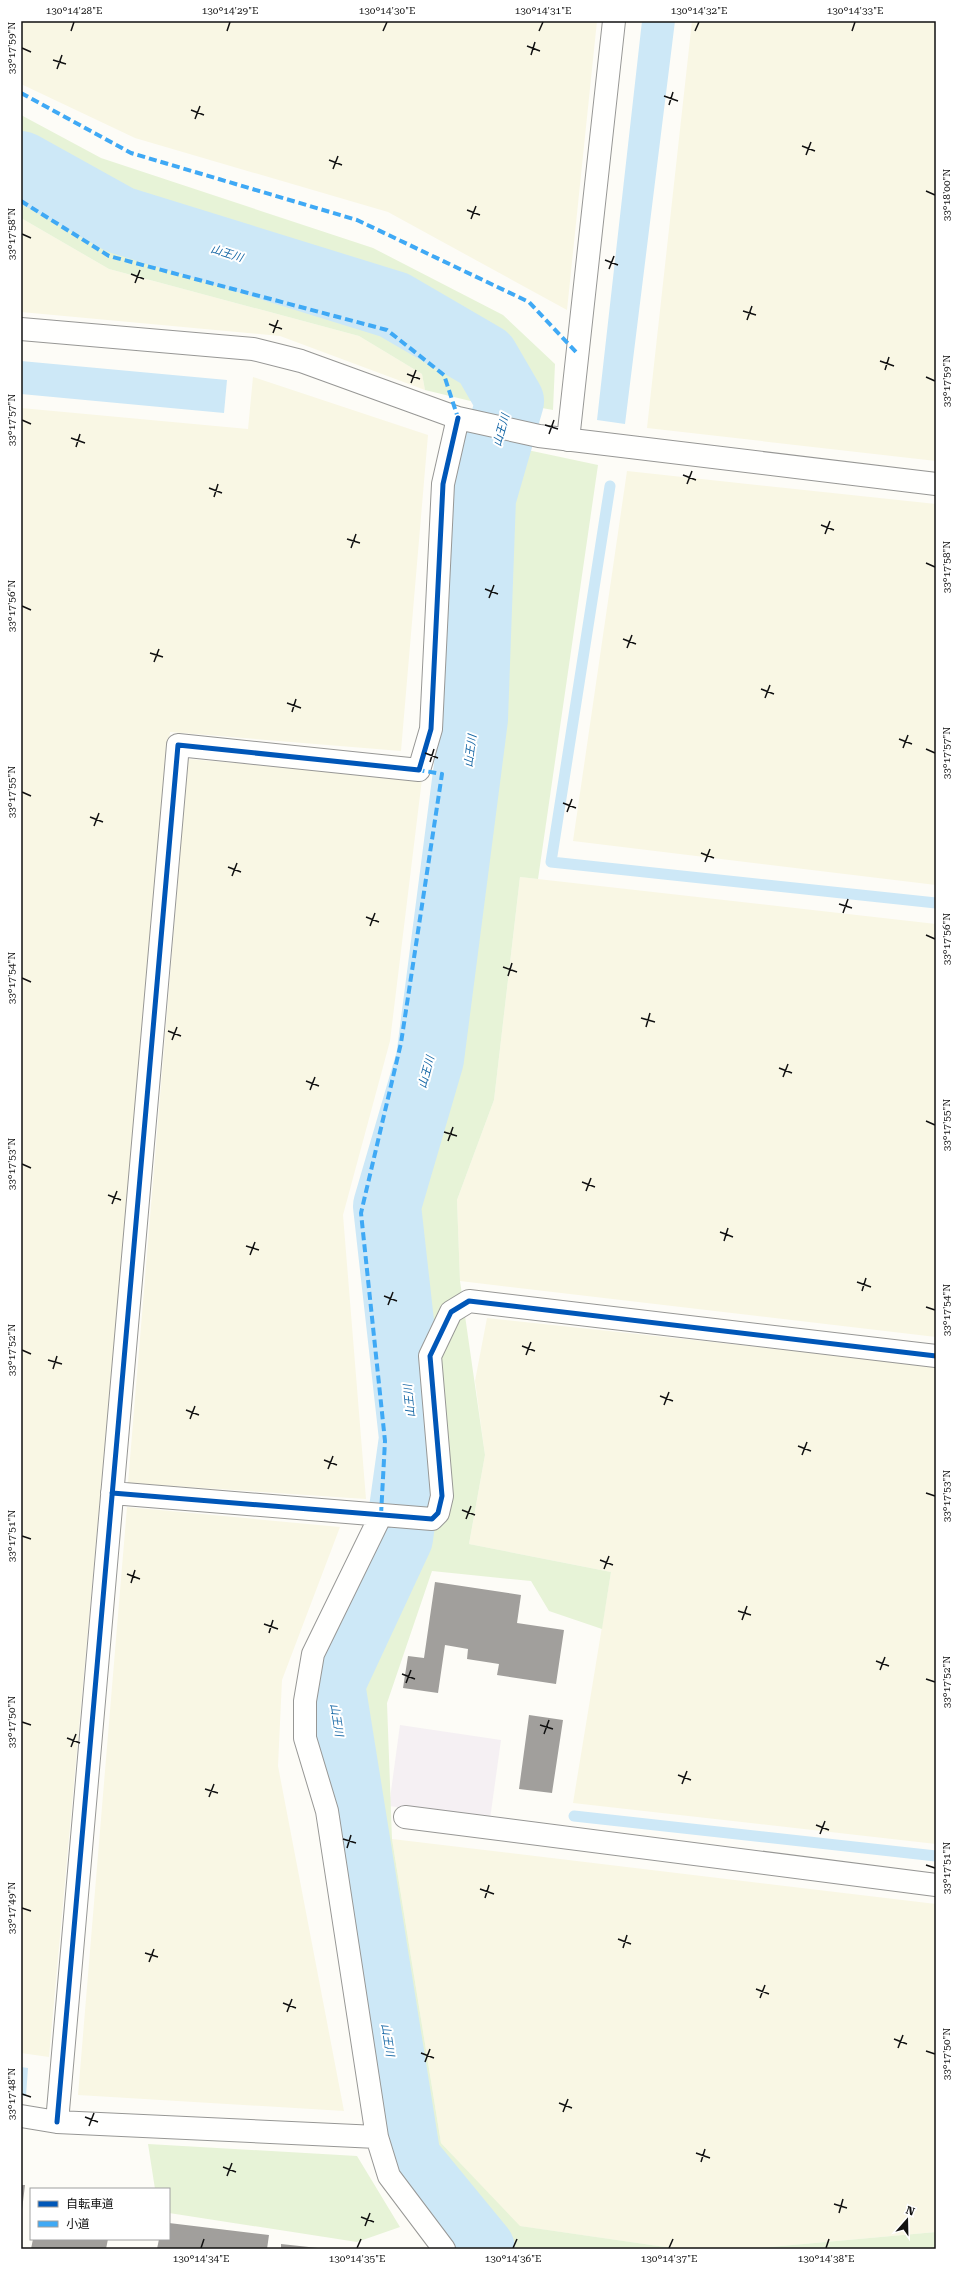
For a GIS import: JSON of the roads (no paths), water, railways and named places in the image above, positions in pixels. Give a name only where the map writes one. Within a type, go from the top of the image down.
[{"type":"street","points":[[568,440],[614,21]]},
{"type":"street","points":[[21,329],[253,350],[300,361],[458,418],[539,436],[936,484]]},
{"type":"street","points":[[57,2122],[178,745],[419,770],[431,729],[443,484],[458,418]]},
{"type":"street","points":[[112,1493],[432,1519],[438,1513],[442,1496],[430,1356],[451,1312],[469,1301],[936,1356]]},
{"type":"street","points":[[381,1515],[314,1654],[305,1701],[305,1738],[327,1811],[377,2137],[389,2176],[444,2249]]},
{"type":"street","points":[[405,1817],[936,1885]]},
{"type":"street","points":[[21,2116],[57,2122],[377,2137]]},
{"type":"water","points":[[642,21],[675,21],[625,424],[597,420]]},
{"type":"water","points":[[21,361],[227,380],[224,413],[21,394]]},
{"type":"water","points":[[21,2067],[28,2068],[26,2096],[21,2095]]},
{"type":"waterway","name":"山王川","points":[[21,165],[120,220],[394,305],[485,358],[510,401],[482,498],[474,719],[430,1059],[387,1206],[413,1438],[399,1538],[331,1684],[407,2159],[481,2249]]},
{"type":"waterway","points":[[610,486],[551,862],[936,903]]},
{"type":"waterway","points":[[574,1816],[936,1856]]}]
